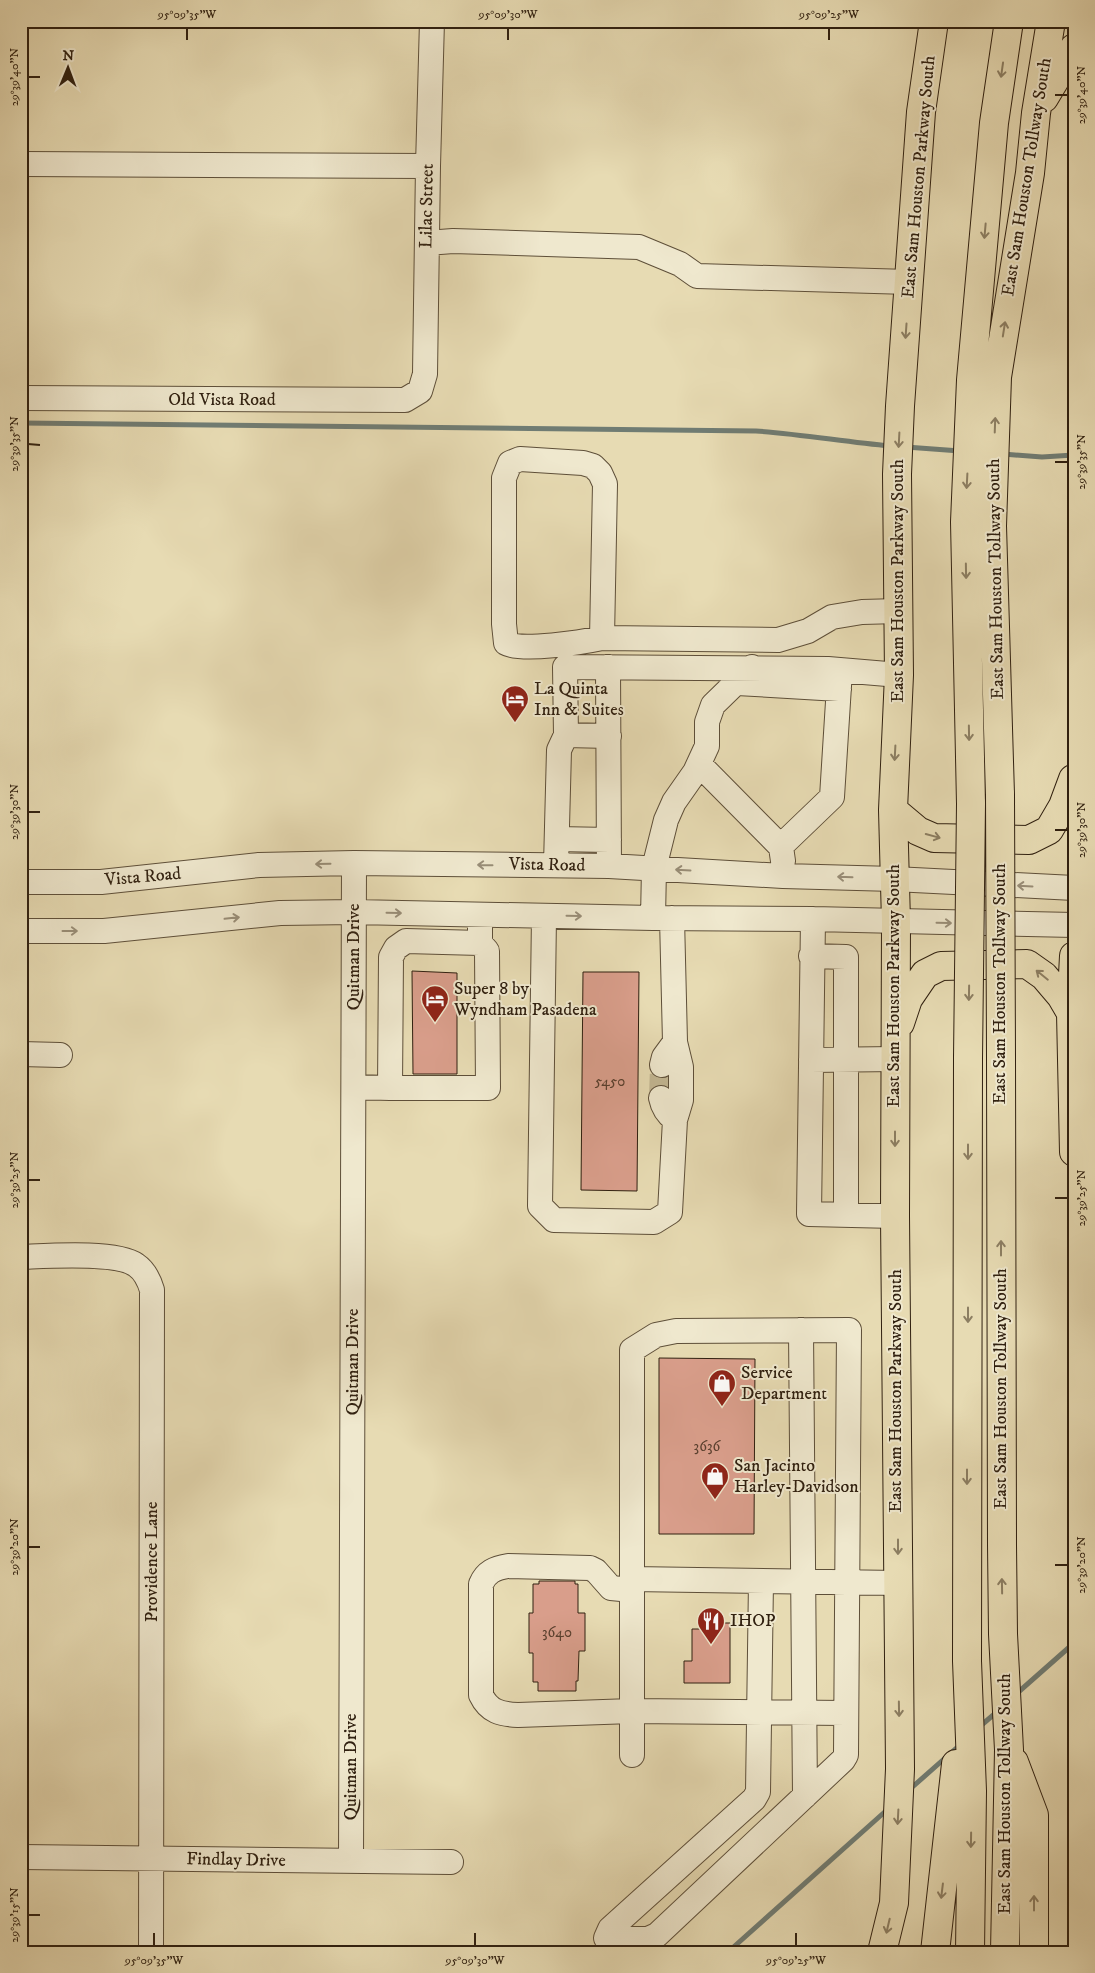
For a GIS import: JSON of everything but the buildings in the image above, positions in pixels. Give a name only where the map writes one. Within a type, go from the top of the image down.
[{"type":"main road","name":"East Sam Houston Parkway South","points":[[882,1952],[894,1903],[900,1769],[895,1216],[896,922],[893,810],[899,675],[897,474],[900,406],[921,112],[934,21]]},
{"type":"main road","name":"East Sam Houston Tollway South","points":[[1005,1952],[1013,1767],[1003,1634],[1000,795],[992,526],[984,378],[994,123],[1009,21]]},
{"type":"main road","name":"East Sam Houston Tollway South","points":[[970,1952],[962,1800],[967,1661],[968,1058],[971,804],[965,522],[984,378],[1030,173],[1036,113],[1051,21]]},
{"type":"main road","points":[[1036,113],[1074,48]]},
{"type":"main road","points":[[1074,770],[1074,787]]},
{"type":"main road","points":[[893,810],[918,830],[934,838],[1029,840],[1049,830],[1063,806],[1074,780]]},
{"type":"main road","points":[[1074,956],[1070,1013],[1074,1152]]},
{"type":"main road","points":[[896,1048],[908,999],[925,974],[941,966],[1027,964],[1044,976],[1061,996],[1070,1013]]},
{"type":"main road","points":[[1013,1767],[1034,1815],[1034,1952]]},
{"type":"main road","points":[[934,1952],[962,1800]]},
{"type":"street","name":"Lilac Street","points":[[420,391],[425,374],[432,21]]},
{"type":"street","points":[[21,164],[428,166]]},
{"type":"street","points":[[427,242],[453,241],[639,247],[680,264],[697,276],[909,282]]},
{"type":"street","name":"Old Vista Road","points":[[21,398],[405,400],[420,391]]},
{"type":"street","points":[[602,638],[605,484],[600,473],[594,466],[583,462],[520,459],[510,463],[504,478],[504,624],[506,643],[510,646],[575,644],[602,638],[778,640],[808,631],[832,617],[862,612],[898,611]]},
{"type":"street","points":[[556,866],[559,750],[566,735],[565,667],[608,667],[839,680],[899,675]]},
{"type":"street","points":[[608,667],[609,866]]},
{"type":"street","points":[[544,916],[540,1206],[554,1220],[654,1222],[670,1212],[675,1120],[681,1100],[681,1067],[675,1042],[663,918],[654,868],[666,820],[674,802],[707,746],[709,712],[713,705],[745,675]]},
{"type":"street","points":[[780,846],[832,797],[839,680]]},
{"type":"street","points":[[566,735],[609,736]]},
{"type":"street","points":[[698,764],[780,846],[783,853],[782,876]]},
{"type":"street","points":[[557,839],[609,840]]},
{"type":"street","name":"Vista Road","points":[[21,882],[101,882],[259,864],[354,863],[609,866],[782,876],[894,878],[1074,888]]},
{"type":"street","name":"Quitman Drive","points":[[351,1861],[354,863]]},
{"type":"street","points":[[21,931],[104,931],[280,913],[354,912],[1074,925]]},
{"type":"street","points":[[480,915],[480,943]]},
{"type":"street","points":[[812,919],[809,1214],[895,1216]]},
{"type":"street","points":[[354,1087],[390,1088],[488,1088],[487,950],[480,943],[406,942],[396,948],[391,957],[390,1088]]},
{"type":"street","points":[[812,956],[846,956],[846,1214]]},
{"type":"street","points":[[662,1065],[664,1057],[675,1042]]},
{"type":"street","points":[[810,1060],[846,1060],[896,1048]]},
{"type":"street","points":[[21,1054],[60,1054]]},
{"type":"street","points":[[662,1098],[663,1106],[675,1120]]},
{"type":"street","name":"Providence Lane","points":[[21,1257],[117,1257],[136,1264],[148,1276],[152,1290],[151,1952]]},
{"type":"street","points":[[632,1754],[632,1350],[656,1336],[676,1330],[849,1330],[846,1755],[843,1760],[657,1935],[648,1939],[606,1938],[610,1929],[754,1799],[758,1792],[761,1581]]},
{"type":"street","points":[[801,1330],[805,1796]]},
{"type":"street","points":[[846,1713],[632,1711],[502,1714],[492,1710],[485,1703],[481,1695],[481,1584],[489,1572],[508,1566],[590,1568],[596,1571],[611,1588],[632,1585],[761,1581],[898,1583]]},
{"type":"street","points":[[754,1799],[776,1823]]},
{"type":"street","name":"Findlay Drive","points":[[21,1857],[451,1862]]},
{"type":"waterway","points":[[21,423],[756,431],[890,446]]},
{"type":"waterway","points":[[906,447],[960,451]]},
{"type":"waterway","points":[[1003,454],[1042,457],[1074,455]]},
{"type":"waterway","points":[[1015,1695],[1074,1643]]},
{"type":"waterway","points":[[978,1728],[998,1711]]},
{"type":"waterway","points":[[909,1790],[961,1744]]},
{"type":"waterway","points":[[728,1952],[888,1809]]},
{"type":"tunnel","points":[[661,1098],[662,1065]]},
{"type":"place","name":"La Quinta Inn & Suites","points":[[515,723]]},
{"type":"place","name":"Super 8 by Wyndham Pasadena","points":[[435,1023]]},
{"type":"place","name":"Service Department","points":[[722,1407]]},
{"type":"place","name":"San Jacinto Harley-Davidson","points":[[715,1500]]},
{"type":"place","name":"IHOP","points":[[711,1645]]}]
